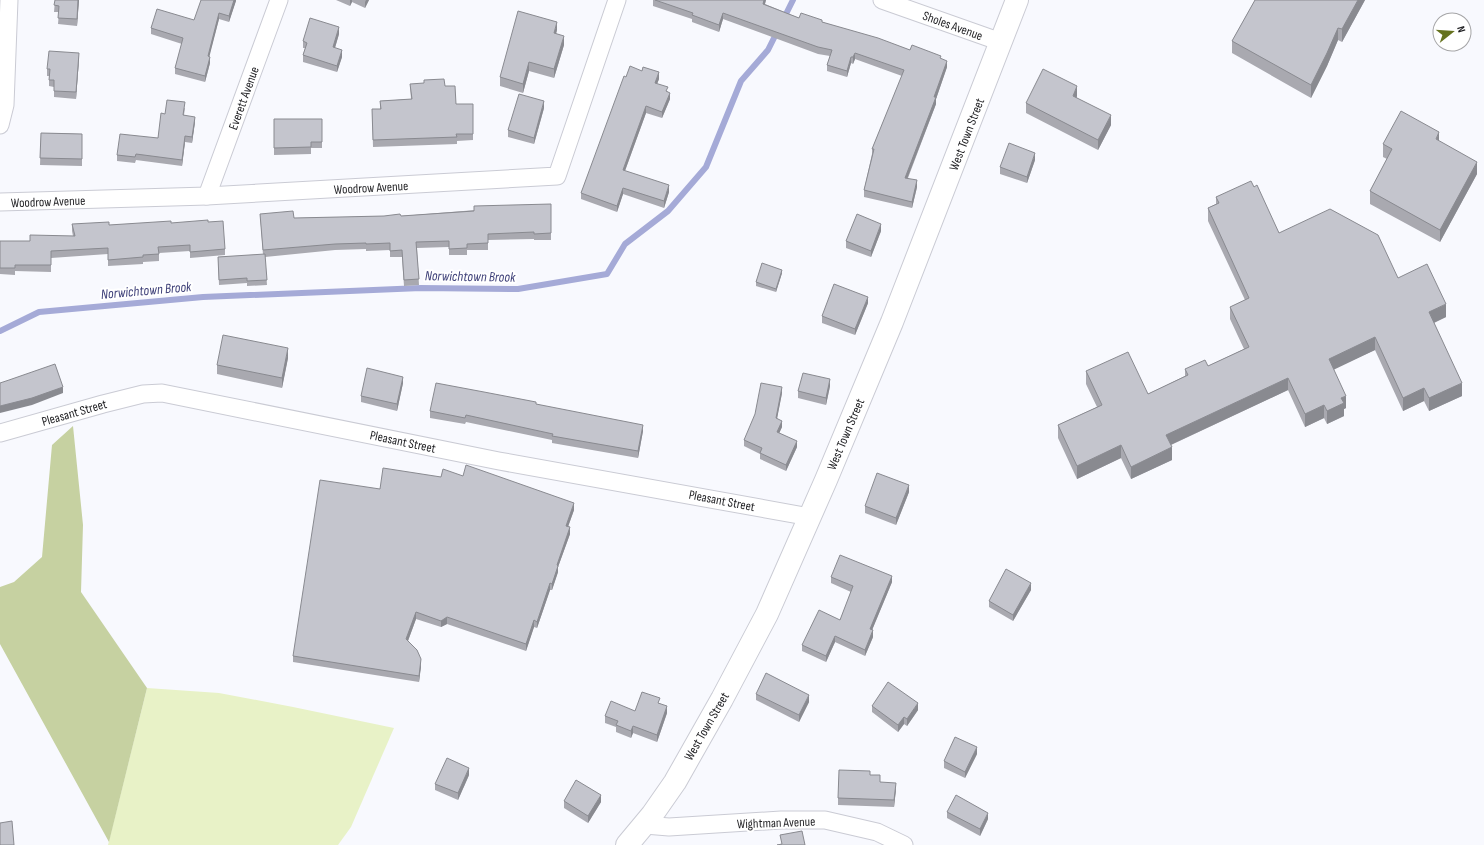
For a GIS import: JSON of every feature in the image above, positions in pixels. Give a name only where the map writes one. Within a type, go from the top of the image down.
[{"type":"main road","name":"West Town Street","points":[[627,845],[645,825],[675,782],[739,668],[767,614],[810,517],[892,322],[1017,0]]},
{"type":"street","points":[[0,125],[5,105],[9,0]]},
{"type":"street","name":"Everett Avenue","points":[[207,196],[279,0]]},
{"type":"street","name":"Woodrow Avenue","points":[[0,202],[207,196],[557,176],[617,0]]},
{"type":"street","name":"Sholes Avenue","points":[[882,0],[1001,42]]},
{"type":"street","name":"Pleasant Street","points":[[0,433],[143,394],[162,393],[499,461],[647,486],[810,517]]},
{"type":"street","name":"Wightman Avenue","points":[[645,825],[669,827],[781,820],[825,820],[877,832],[904,845]]},
{"type":"green space","points":[[73,426],[83,525],[81,592],[147,688],[109,842],[0,644],[0,587],[14,582],[42,557],[52,445]]},
{"type":"green space","points":[[147,688],[219,693],[394,728],[351,827],[338,845],[108,845]]},
{"type":"building","points":[[55,0],[78,0],[77,19],[58,18],[59,6],[54,5]]},
{"type":"building","points":[[201,0],[234,0],[229,16],[219,13],[208,56],[210,57],[205,76],[175,68],[183,38],[151,28],[157,9],[194,20]]},
{"type":"building","points":[[655,0],[764,0],[763,4],[799,18],[801,13],[822,20],[822,22],[878,38],[910,50],[912,45],[941,56],[940,58],[947,61],[934,97],[936,97],[905,178],[917,180],[912,202],[864,190],[874,149],[872,149],[904,70],[855,53],[853,57],[851,57],[847,71],[827,65],[832,50],[818,47],[723,13],[719,25],[692,15],[693,13]]},
{"type":"building","points":[[1255,0],[1358,0],[1342,29],[1338,28],[1311,85],[1232,41]]},
{"type":"building","points":[[518,11],[557,22],[554,33],[564,36],[554,69],[529,62],[523,84],[500,77]]},
{"type":"building","points":[[310,18],[339,27],[333,47],[342,50],[337,66],[303,55],[307,43],[303,41]]},
{"type":"building","points":[[49,51],[79,53],[76,92],[54,91],[54,80],[49,80],[50,69],[47,69]]},
{"type":"building","points":[[630,66],[642,71],[643,67],[659,72],[655,83],[668,87],[666,91],[670,93],[662,112],[646,106],[623,170],[669,185],[664,201],[623,188],[617,206],[581,193],[624,76],[626,77]]},
{"type":"building","points":[[1043,69],[1077,86],[1073,96],[1111,115],[1098,140],[1026,103]]},
{"type":"building","points":[[444,79],[445,86],[455,86],[456,104],[473,104],[473,134],[456,134],[457,137],[373,140],[372,109],[381,109],[380,101],[412,99],[410,84],[424,83],[424,80]]},
{"type":"building","points":[[519,94],[544,101],[534,138],[508,130]]},
{"type":"building","points":[[167,100],[185,102],[183,115],[195,117],[192,137],[185,136],[182,160],[136,154],[135,157],[117,155],[120,134],[158,138],[161,113],[165,114]]},
{"type":"building","points":[[1401,111],[1439,132],[1436,139],[1477,162],[1440,230],[1370,191],[1392,149],[1383,144]]},
{"type":"building","points":[[274,119],[322,119],[322,142],[311,142],[311,147],[274,148]]},
{"type":"building","points":[[41,133],[82,134],[82,159],[40,158]]},
{"type":"building","points":[[1009,143],[1035,153],[1027,177],[1000,167]]},
{"type":"building","points":[[1251,181],[1254,187],[1257,185],[1279,233],[1330,209],[1378,235],[1398,278],[1427,264],[1446,304],[1429,312],[1462,383],[1429,398],[1424,388],[1403,398],[1375,337],[1329,359],[1346,396],[1341,398],[1344,403],[1327,411],[1324,405],[1305,414],[1288,378],[1166,435],[1172,447],[1131,467],[1121,445],[1077,466],[1058,425],[1102,405],[1086,371],[1128,352],[1148,394],[1188,375],[1185,369],[1205,360],[1208,366],[1249,347],[1230,307],[1249,298],[1208,208],[1219,203],[1216,197]]},
{"type":"building","points":[[551,204],[551,233],[534,234],[534,232],[488,234],[488,243],[467,244],[467,248],[449,249],[449,241],[416,242],[419,279],[404,280],[402,250],[390,251],[390,243],[335,244],[263,250],[260,214],[293,211],[294,218],[384,216],[400,214],[401,216],[474,211],[474,206]]},
{"type":"building","points":[[857,214],[881,224],[871,251],[846,241]]},
{"type":"building","points":[[208,220],[208,222],[223,221],[225,249],[190,252],[190,245],[158,247],[159,254],[108,260],[108,248],[51,251],[51,265],[15,265],[15,268],[0,268],[0,241],[30,241],[30,235],[75,236],[72,224],[109,222],[109,225]]},
{"type":"building","points":[[265,254],[267,280],[247,281],[247,278],[219,280],[218,257]]},
{"type":"building","points":[[762,263],[782,270],[776,289],[756,282]]},
{"type":"building","points":[[834,284],[868,297],[855,329],[822,316]]},
{"type":"building","points":[[223,335],[288,348],[282,378],[217,365]]},
{"type":"building","points":[[55,364],[63,387],[32,398],[0,406],[0,383]]},
{"type":"building","points":[[367,368],[403,377],[397,404],[361,396]]},
{"type":"building","points":[[803,373],[830,379],[826,398],[798,391]]},
{"type":"building","points":[[436,383],[536,402],[536,404],[643,425],[638,451],[552,436],[553,434],[466,415],[465,418],[430,411]]},
{"type":"building","points":[[761,383],[782,387],[776,418],[782,421],[777,432],[797,441],[786,465],[760,453],[762,448],[744,440],[755,414]]},
{"type":"building","points":[[466,465],[574,503],[566,526],[570,527],[552,584],[550,583],[537,622],[534,620],[526,644],[447,617],[441,621],[416,612],[406,639],[417,650],[421,659],[419,676],[293,656],[320,480],[380,489],[383,468],[441,477],[443,469],[463,476]]},
{"type":"building","points":[[877,473],[909,485],[896,518],[865,506]]},
{"type":"building","points":[[840,555],[892,576],[870,629],[873,630],[865,650],[835,636],[826,656],[802,645],[819,610],[840,620],[853,586],[831,577]]},
{"type":"building","points":[[1006,569],[1031,583],[1013,615],[989,601]]},
{"type":"building","points":[[766,673],[809,695],[799,715],[756,694]]},
{"type":"building","points":[[888,682],[918,703],[907,719],[904,717],[898,725],[872,706]]},
{"type":"building","points":[[642,692],[660,698],[658,703],[667,706],[657,735],[633,726],[631,731],[616,725],[618,721],[605,716],[611,701],[635,711]]},
{"type":"building","points":[[955,737],[977,747],[965,772],[944,761]]},
{"type":"building","points":[[447,758],[469,768],[458,793],[435,784]]},
{"type":"building","points":[[839,770],[870,771],[870,775],[880,775],[880,782],[896,783],[894,800],[838,798]]},
{"type":"building","points":[[576,780],[601,795],[588,816],[564,801]]},
{"type":"building","points":[[956,795],[988,813],[980,829],[947,812]]},
{"type":"building","points":[[12,821],[14,845],[0,845],[0,823]]},
{"type":"building","points":[[802,831],[805,845],[777,845],[782,844],[780,835]]},
{"type":"waterway","name":"Norwichtown Brook","points":[[783,20],[793,0]]},
{"type":"waterway","name":"Norwichtown Brook","points":[[0,331],[39,312],[203,297],[421,288],[518,289],[607,274],[625,244],[668,211],[706,167],[741,81],[768,50],[777,32]]}]
